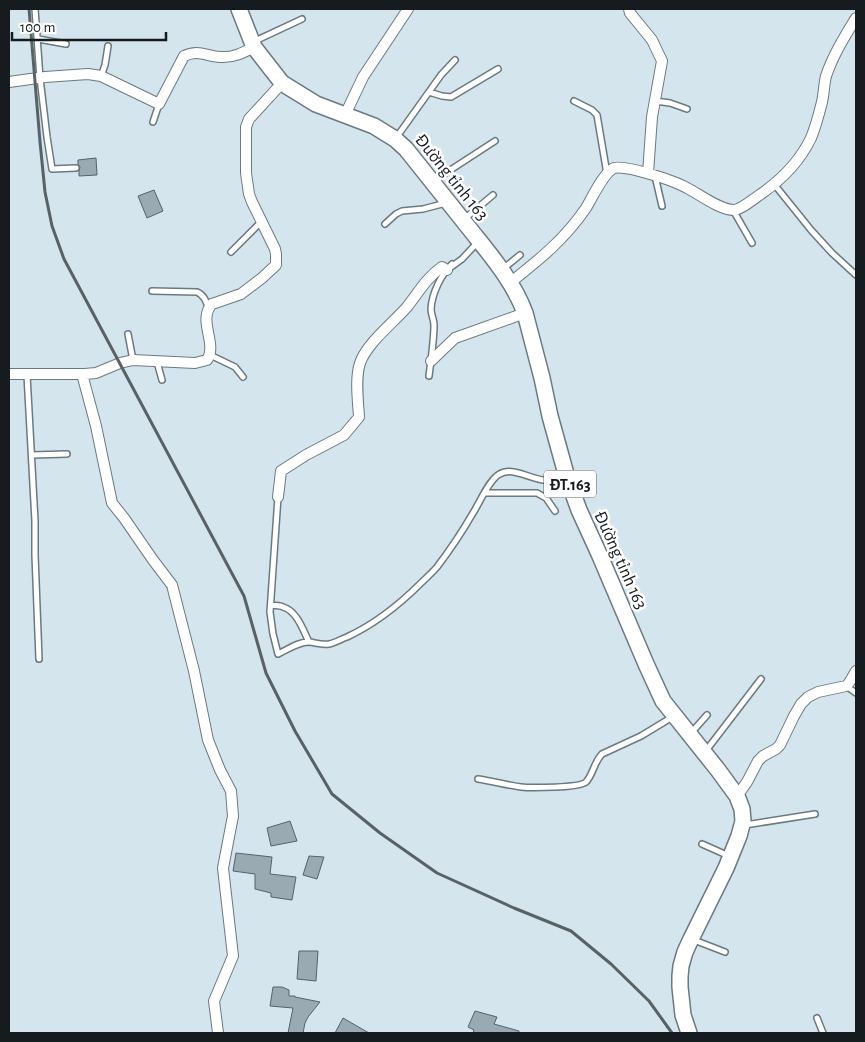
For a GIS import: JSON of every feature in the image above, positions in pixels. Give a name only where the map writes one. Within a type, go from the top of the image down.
[{"type":"main road","name":"Đường tỉnh 163","points":[[239,9],[254,44],[282,83],[316,104],[374,126],[395,139],[406,149],[480,241],[517,293],[525,313],[566,474],[579,510],[646,664],[663,701],[737,796],[742,809],[743,822],[731,857],[685,952],[680,976],[680,987],[683,1015],[689,1033]]},
{"type":"street","points":[[345,115],[363,77],[407,9]]},
{"type":"street","points":[[629,9],[630,13],[652,40],[662,61],[652,116],[651,175]]},
{"type":"street","points":[[511,282],[556,245],[566,234],[612,169],[621,167],[684,186],[716,204],[733,210],[742,207],[774,184],[793,166],[810,140],[824,97],[826,78],[843,39],[856,18]]},
{"type":"street","points":[[9,82],[88,74],[101,76],[159,104],[184,56],[197,52],[218,57],[228,57],[239,55],[254,44]]},
{"type":"street","points":[[9,374],[96,373],[133,360],[195,363],[207,360],[210,355],[206,323],[208,307],[240,294],[276,265],[275,249],[249,194],[246,172],[246,127],[249,119],[282,83]]},
{"type":"street","points":[[278,497],[281,471],[344,435],[359,417],[357,389],[360,363],[368,348],[406,308],[433,273],[442,267],[447,270]]},
{"type":"street","points":[[431,361],[454,338],[525,313]]},
{"type":"street","points":[[82,374],[96,426],[112,503],[172,584],[194,671],[208,740],[231,791],[233,816],[223,868],[233,956],[214,1001],[218,1033]]},
{"type":"street","points":[[737,796],[758,761],[780,745],[801,704],[808,697],[818,692],[846,686],[856,671]]},
{"type":"lane","points":[[35,9],[40,78],[52,169],[76,168]]},
{"type":"lane","points":[[254,44],[302,19]]},
{"type":"lane","points":[[38,39],[66,44]]},
{"type":"lane","points":[[101,76],[108,46]]},
{"type":"lane","points":[[395,139],[441,75],[455,60]]},
{"type":"lane","points":[[429,92],[451,97],[498,69]]},
{"type":"lane","points":[[574,101],[592,110],[597,115],[607,174]]},
{"type":"lane","points":[[654,101],[670,103],[687,109]]},
{"type":"lane","points":[[153,122],[159,104]]},
{"type":"lane","points":[[432,182],[495,141]]},
{"type":"lane","points":[[651,175],[662,206]]},
{"type":"lane","points":[[774,184],[816,236],[856,275]]},
{"type":"lane","points":[[463,220],[493,195]]},
{"type":"lane","points":[[385,224],[402,211],[424,210],[449,203]]},
{"type":"lane","points":[[733,210],[752,243]]},
{"type":"lane","points":[[231,252],[262,221]]},
{"type":"lane","points":[[429,376],[434,325],[431,310],[434,294],[447,270],[462,259],[480,241]]},
{"type":"lane","points":[[501,270],[520,255]]},
{"type":"lane","points":[[152,291],[197,292],[204,298],[208,307]]},
{"type":"lane","points":[[128,334],[133,360]]},
{"type":"lane","points":[[210,355],[235,367],[243,377]]},
{"type":"lane","points":[[157,361],[162,380]]},
{"type":"lane","points":[[27,375],[35,521],[39,659]]},
{"type":"lane","points":[[32,455],[67,454]]},
{"type":"lane","points":[[278,497],[270,612],[278,654],[299,644],[309,642],[328,644],[340,639],[374,622],[404,600],[435,569],[485,493],[497,476],[503,472],[517,472],[542,480],[555,480],[566,474]]},
{"type":"lane","points":[[485,493],[537,493],[546,498],[555,511]]},
{"type":"lane","points":[[271,605],[284,607],[291,612],[298,620],[309,642]]},
{"type":"lane","points":[[704,753],[761,679]]},
{"type":"lane","points":[[846,686],[856,693]]},
{"type":"lane","points":[[689,734],[707,715]]},
{"type":"lane","points":[[478,779],[523,787],[557,787],[583,784],[588,779],[602,754],[641,736],[675,716]]},
{"type":"lane","points":[[742,826],[815,814]]},
{"type":"lane","points":[[702,844],[731,857]]},
{"type":"lane","points":[[691,939],[725,952]]},
{"type":"lane","points":[[817,1018],[823,1033]]},
{"type":"building","points":[[96,158],[97,175],[79,176],[80,167],[78,160]]},
{"type":"building","points":[[154,190],[163,211],[147,218],[138,196]]},
{"type":"building","points":[[290,821],[297,841],[271,846],[267,828]]},
{"type":"building","points":[[236,853],[272,857],[270,874],[296,877],[292,900],[271,897],[271,893],[255,889],[255,874],[233,871]]},
{"type":"building","points":[[309,856],[324,857],[317,879],[303,875]]},
{"type":"building","points":[[299,951],[318,951],[316,981],[297,979]]},
{"type":"building","points":[[273,987],[282,987],[289,990],[289,996],[320,1002],[308,1017],[303,1033],[288,1033],[293,1008],[270,1006]]},
{"type":"building","points":[[475,1011],[497,1017],[494,1024],[519,1031],[519,1033],[473,1033],[474,1030],[468,1027]]},
{"type":"building","points":[[343,1018],[369,1033],[335,1033]]},
{"type":"railway","points":[[29,9],[45,192],[52,226],[64,259],[244,596],[266,673],[295,731],[332,794],[380,833],[437,873],[514,908],[571,931],[611,964],[649,1001],[672,1033]]}]
